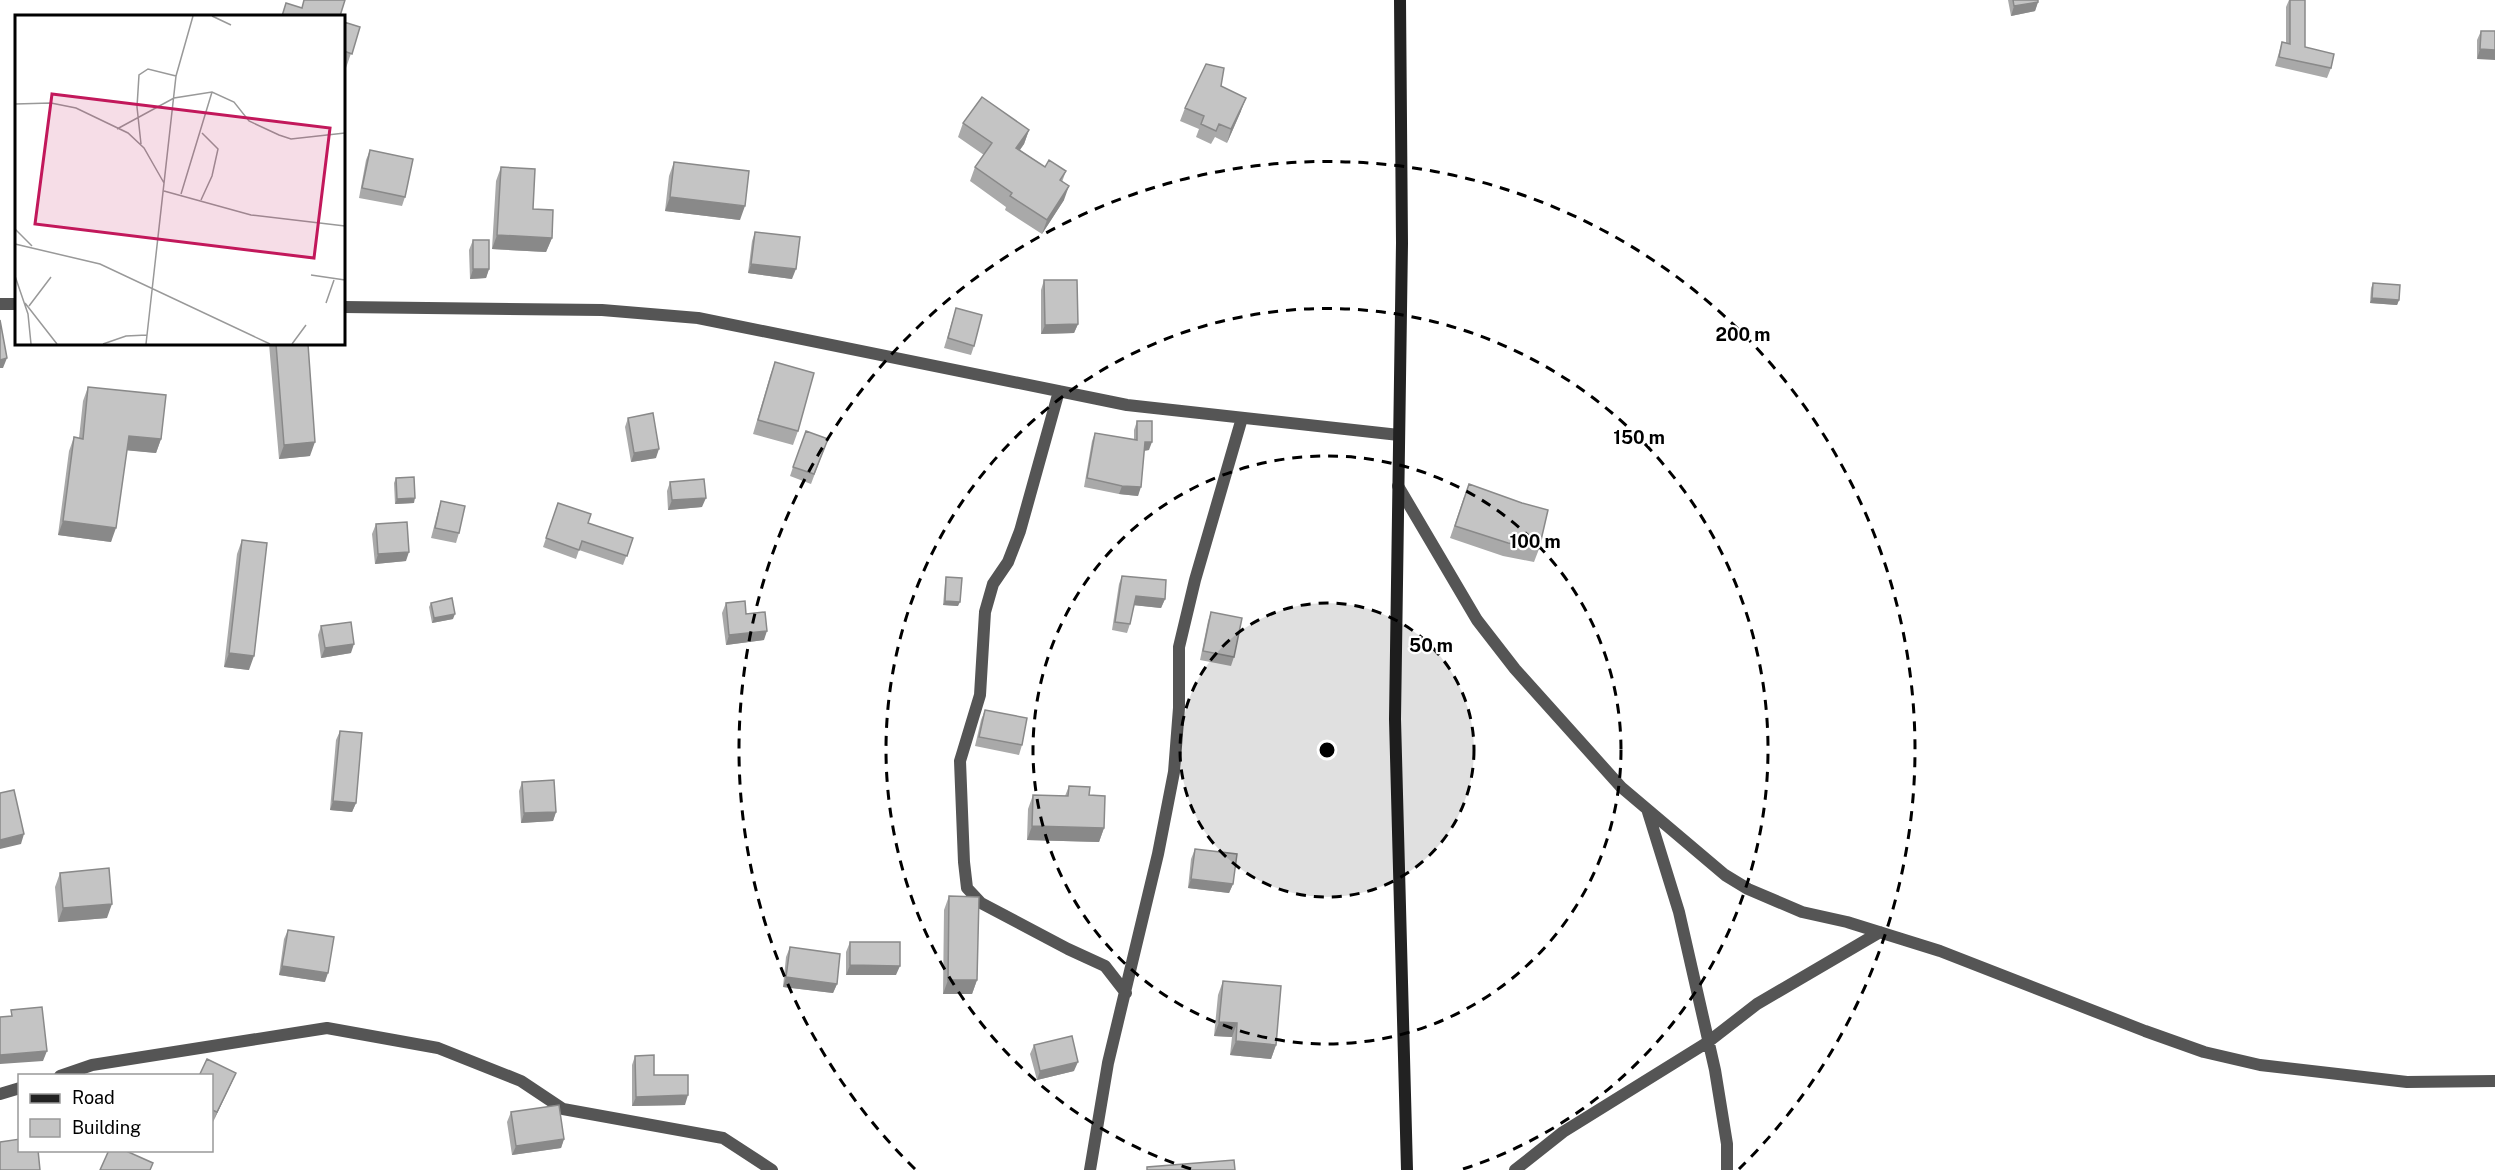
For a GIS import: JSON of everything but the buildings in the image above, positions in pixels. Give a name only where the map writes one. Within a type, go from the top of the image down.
[{"type":"main road","points":[[1400,0],[1402,243],[1395,719],[1407,1170]]},
{"type":"street","points":[[345,307],[602,310],[698,318],[1127,405],[1399,435]]},
{"type":"street","points":[[1059,392],[1020,531],[1008,562],[993,584],[985,612],[980,695],[960,761],[964,862],[967,888],[981,903],[1068,950],[1105,966],[1126,993]]},
{"type":"street","points":[[1090,1170],[1108,1063],[1158,854],[1174,771],[1179,708],[1179,647],[1195,580],[1242,418]]},
{"type":"street","points":[[1398,486],[1477,620],[1515,669],[1621,787],[1725,875],[1748,889],[1802,912],[1880,932],[1940,951],[2145,1031],[2226,1057],[2260,1065],[2407,1082],[2495,1081]]},
{"type":"street","points":[[1648,811],[1679,912],[1708,1042],[1728,1144],[1727,1170]]},
{"type":"street","points":[[1515,1170],[1563,1132],[1708,1042],[1757,1004],[1880,932]]},
{"type":"street","points":[[66,1074],[92,1065],[327,1028],[438,1047],[521,1081],[563,1109],[723,1138],[772,1170]]},
{"type":"street","points":[[0,1094],[18,1089]]}]
